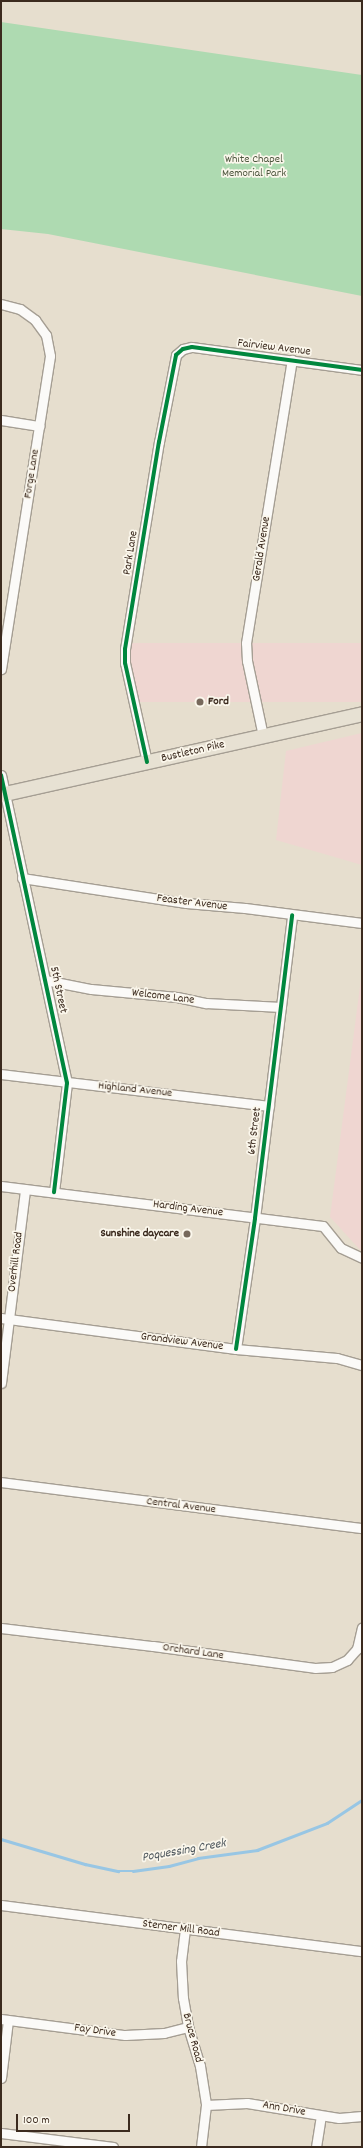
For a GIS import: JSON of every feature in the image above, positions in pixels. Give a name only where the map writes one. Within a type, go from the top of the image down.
[{"type":"main road","name":"Bustleton Pike","points":[[3,794],[362,714]]},
{"type":"street","name":"Forge Lane","points":[[1,304],[20,309],[30,315],[42,328],[49,345],[50,363],[2,651],[1,669]]},
{"type":"street","name":"Fairview Avenue","points":[[183,349],[192,347],[362,370]]},
{"type":"street","name":"Park Lane","points":[[148,762],[125,663],[125,649],[174,360],[179,351],[183,349]]},
{"type":"street","name":"Gerald Avenue","points":[[263,736],[247,661],[246,643],[292,360]]},
{"type":"street","points":[[1,420],[40,426]]},
{"type":"street","points":[[1,775],[3,794]]},
{"type":"street","name":"5th Street","points":[[3,794],[67,1083],[54,1192]]},
{"type":"street","name":"Feaster Avenue","points":[[22,878],[186,903],[362,924]]},
{"type":"street","name":"6th Street","points":[[236,1349],[255,1218],[292,915]]},
{"type":"street","name":"Welcome Lane","points":[[45,980],[91,989],[177,997],[206,1003],[281,1008]]},
{"type":"street","name":"Highland Avenue","points":[[1,1074],[268,1106]]},
{"type":"street","name":"Harding Avenue","points":[[1,1186],[325,1227],[341,1248],[362,1258]]},
{"type":"street","name":"Overhill Road","points":[[1,1383],[5,1318],[25,1189]]},
{"type":"street","name":"Grandview Avenue","points":[[5,1318],[236,1349],[338,1358],[362,1365]]},
{"type":"street","name":"Central Avenue","points":[[1,1482],[362,1528]]},
{"type":"street","name":"Orchard Lane","points":[[1,1628],[153,1646],[315,1668],[332,1667],[347,1660],[357,1649],[362,1628]]},
{"type":"street","name":"Sterner Mill Road","points":[[1,1905],[362,1951]]},
{"type":"street","name":"Bruce Road","points":[[185,1929],[181,1968],[184,2010],[200,2066],[206,2105],[201,2147]]},
{"type":"street","points":[[1,2078],[5,2020]]},
{"type":"street","name":"Fay Drive","points":[[5,2020],[125,2035],[164,2033],[188,2027]]},
{"type":"street","name":"Ann Drive","points":[[206,2105],[247,2103],[322,2116],[347,2118],[362,2116]]},
{"type":"street","points":[[316,2147],[322,2116]]},
{"type":"street","points":[[1,2133],[113,2147]]},
{"type":"shaded area","points":[[131,643],[362,643],[362,702],[131,702]]},
{"type":"shaded area","points":[[362,733],[362,865],[276,840],[286,751]]},
{"type":"shaded area","points":[[362,971],[362,1252],[330,1217]]},
{"type":"green space","name":"White Chapel Memorial Park","points":[[1,22],[362,75],[362,296],[48,234],[1,229]]},
{"type":"waterway","name":"Poquessing Creek","points":[[1,1839],[85,1864],[118,1871],[133,1871],[169,1866],[198,1858],[257,1850],[327,1823],[362,1800]]},
{"type":"cycle path","points":[[147,762],[125,663],[125,649],[159,442],[176,355],[183,349],[192,347],[362,370]]},
{"type":"cycle path","points":[[1,775],[67,1083],[54,1192]]},
{"type":"cycle path","points":[[236,1349],[255,1218],[292,915]]},
{"type":"place","name":"Ford","points":[[200,702]]},
{"type":"place","name":"Sunshine daycare","points":[[187,1234]]}]
